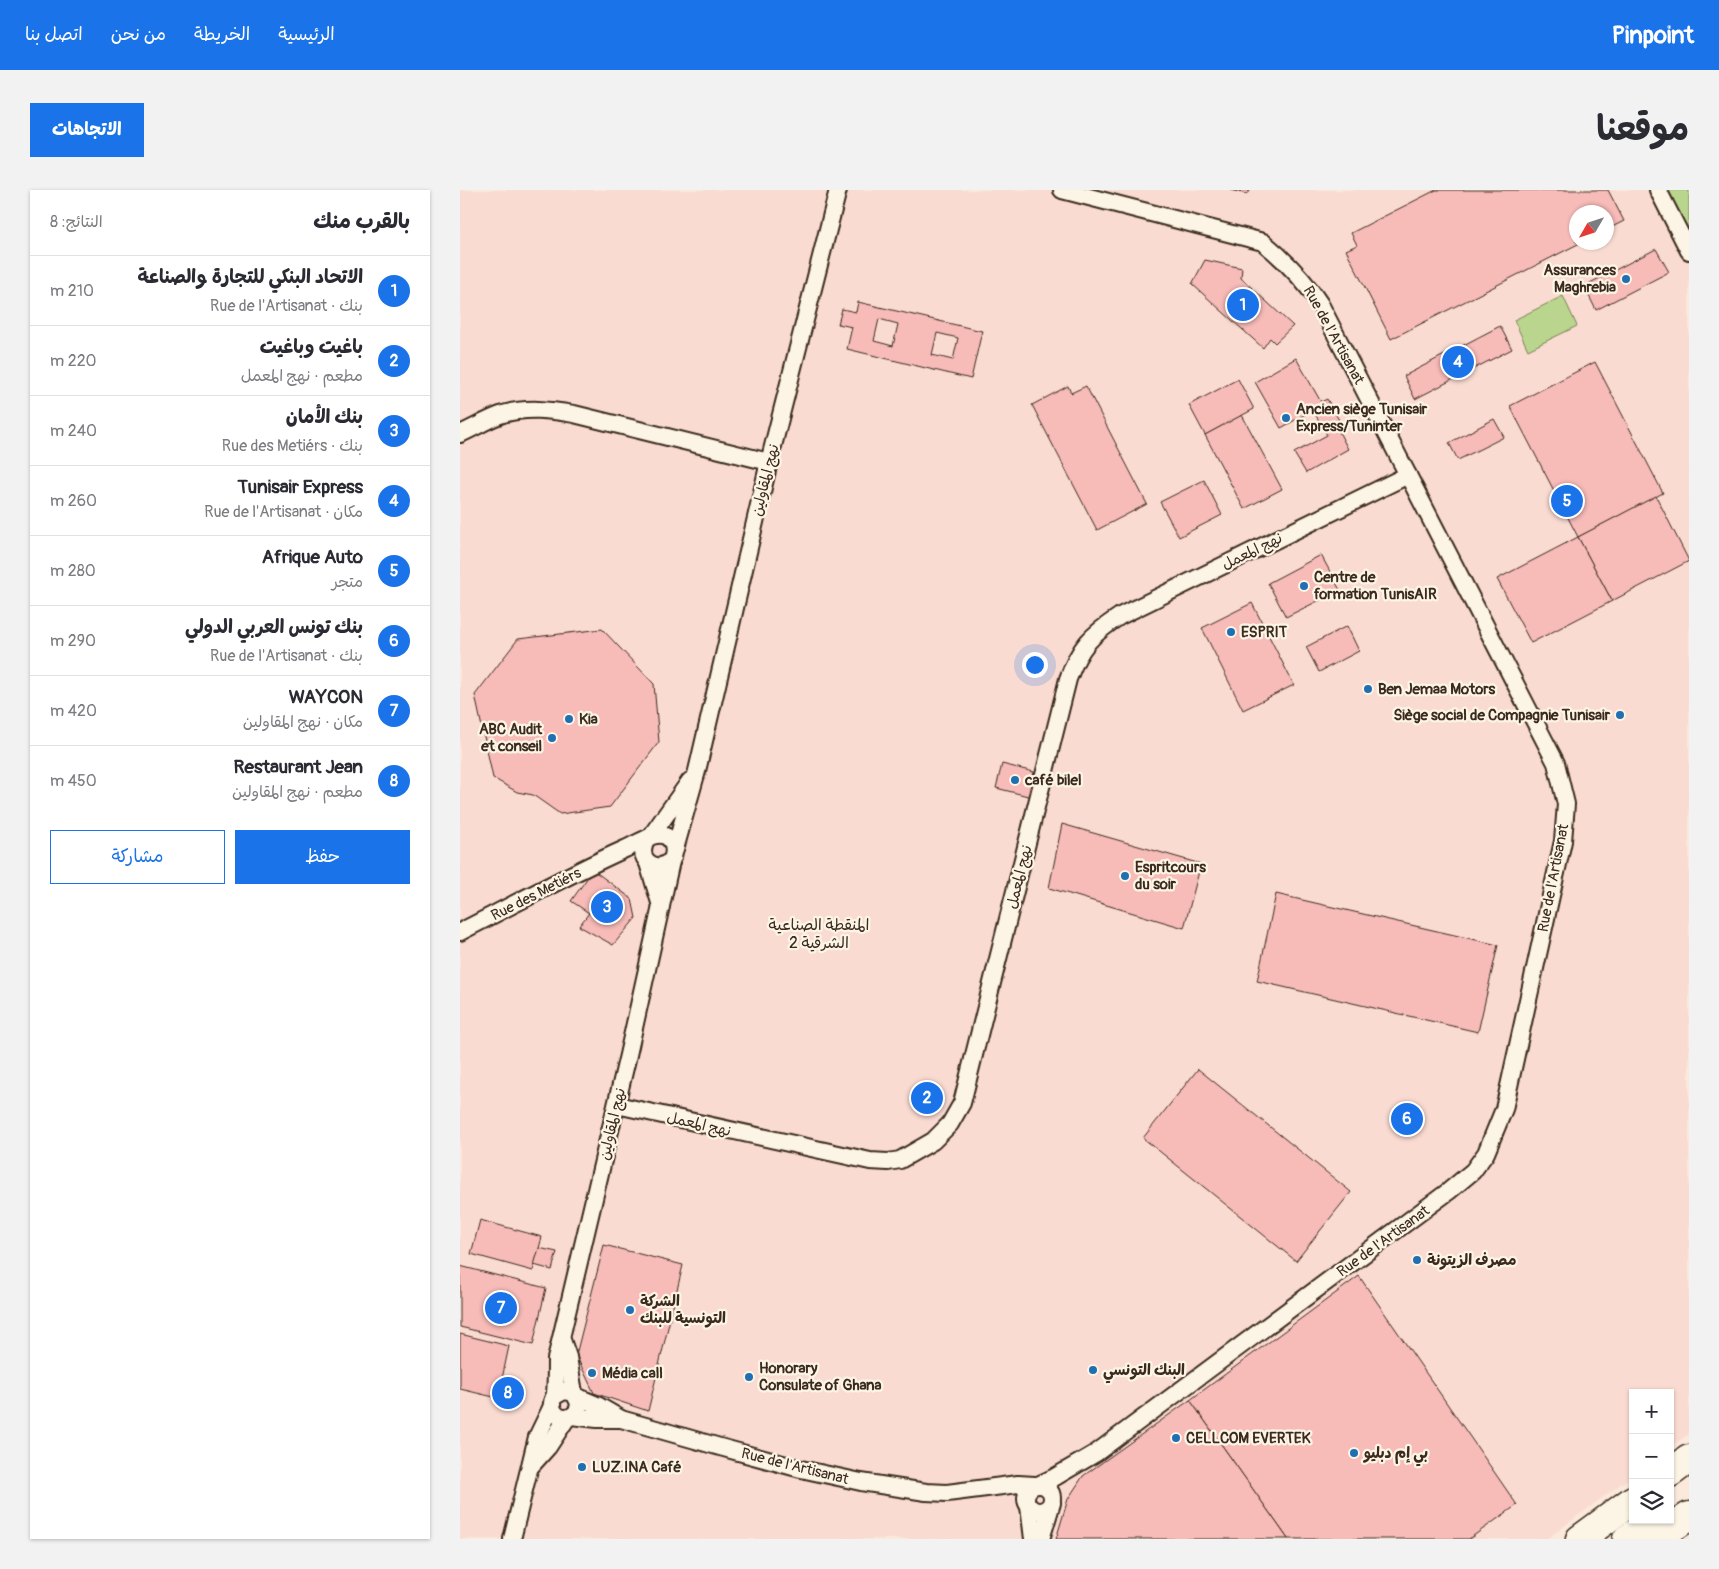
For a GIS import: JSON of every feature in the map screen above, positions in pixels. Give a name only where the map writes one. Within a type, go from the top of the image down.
[{"type":"highway","points":[[1674,1470],[1689,1459]]},
{"type":"highway","points":[[1674,1506],[1689,1496]]},
{"type":"highway","points":[[1580,1539],[1629,1503]]},
{"type":"highway","points":[[1656,1539],[1689,1516]]},
{"type":"highway","points":[[1627,1539],[1648,1524]]},
{"type":"street","name":"نهج المقاولين","points":[[512,1539],[537,1437],[553,1401],[556,1359],[617,1105],[673,855],[696,771],[769,462],[838,190]]},
{"type":"street","name":"Rue de l'Artisanat","points":[[576,1395],[597,1404],[621,1418],[720,1448],[861,1482],[926,1492],[947,1493],[1018,1484],[1038,1484],[1056,1477],[1096,1453],[1449,1191],[1473,1171],[1486,1153],[1504,1110],[1563,841],[1566,804],[1556,763],[1320,304],[1306,282],[1263,242],[1062,190]]},
{"type":"street","points":[[1658,190],[1689,251]]},
{"type":"street","points":[[460,434],[503,414],[530,409],[550,410],[574,414],[769,462]]},
{"type":"street","name":"نهج المعمل","points":[[617,1105],[870,1161],[888,1162],[900,1160],[933,1141],[950,1124],[962,1103],[1068,679],[1076,659],[1087,642],[1100,629],[1120,616],[1408,474]]},
{"type":"street","name":"نهج المقاولين","points":[[648,838],[696,771]]},
{"type":"street","points":[[612,855],[646,861],[660,867],[673,855],[673,843],[669,838],[657,834],[648,838],[642,852],[646,861]]},
{"type":"street","name":"Rue des Metiérs","points":[[460,932],[648,838]]},
{"type":"street","name":"نهج المقاولين","points":[[646,861],[661,908]]},
{"type":"street","name":"نهج المقاولين","points":[[562,1340],[568,1357],[576,1395]]},
{"type":"street","points":[[564,1390],[576,1395],[579,1408],[570,1417],[557,1415],[553,1401],[564,1390]]},
{"type":"street","name":"نهج المقاولين","points":[[530,1468],[570,1417]]},
{"type":"street","name":"Rue de l'Artisanat","points":[[570,1417],[621,1418]]},
{"type":"street","name":"Rue de l'Artisanat","points":[[1053,1500],[1096,1453]]},
{"type":"street","points":[[1032,1539],[1027,1493],[1038,1484],[1048,1488],[1053,1500],[1041,1539]]},
{"type":"street","name":"Rue de l'Artisanat","points":[[973,1489],[1027,1503]]},
{"type":"street","points":[[1027,1503],[1037,1511],[1044,1510],[1053,1500]]},
{"type":"shaded area","points":[[460,190],[1667,190],[1689,234],[1689,1434],[1674,1444],[1674,1389],[1629,1389],[1629,1478],[1547,1539],[460,1539]]},
{"type":"green space","points":[[1667,190],[1689,190],[1689,234]]},
{"type":"green space","points":[[1563,296],[1577,326],[1528,350],[1514,320]]},
{"type":"building","points":[[1231,190],[1251,190],[1246,194]]},
{"type":"building","points":[[1436,190],[1608,190],[1624,221],[1614,226],[1614,205],[1569,205],[1569,249],[1391,339],[1346,250],[1357,245],[1351,233]]},
{"type":"building","name":"Assurances Maghrebia","points":[[1656,249],[1669,272],[1596,310],[1584,286]]},
{"type":"building","points":[[1205,260],[1242,268],[1241,278],[1293,326],[1275,343],[1270,338],[1263,348],[1192,284]]},
{"type":"building","points":[[858,302],[982,331],[971,379],[847,349],[852,327],[838,324],[842,309],[856,312]],"holes":[[[879,319],[898,324],[893,346],[874,341]],[[937,333],[958,338],[953,360],[932,355]]]},
{"type":"building","points":[[1500,326],[1512,349],[1415,399],[1404,376]]},
{"type":"building","name":"Ancien siège Tunisair Express/Tuninter","points":[[1296,358],[1321,402],[1327,399],[1343,427],[1338,430],[1348,449],[1306,473],[1294,453],[1327,435],[1313,410],[1281,428],[1255,382]]},
{"type":"building","points":[[1595,362],[1663,493],[1578,537],[1510,406]]},
{"type":"building","points":[[1238,379],[1254,409],[1205,435],[1189,405]]},
{"type":"building","points":[[1068,386],[1071,393],[1086,386],[1147,504],[1097,530],[1032,405]]},
{"type":"building","points":[[1242,415],[1282,489],[1244,509],[1205,435]]},
{"type":"building","points":[[1494,419],[1504,437],[1458,460],[1449,443]]},
{"type":"building","points":[[1204,480],[1222,515],[1179,537],[1160,502]]},
{"type":"building","points":[[1656,496],[1689,561],[1612,601],[1578,537]]},
{"type":"building","points":[[1578,537],[1612,601],[1531,643],[1497,579]]},
{"type":"building","name":"Centre de formation TunisAIR","points":[[1321,555],[1340,590],[1286,617],[1268,583]]},
{"type":"building","points":[[1252,603],[1294,685],[1243,710],[1202,628]]},
{"type":"building","points":[[1347,626],[1359,651],[1319,672],[1306,647]]},
{"type":"building","name":"Kia","points":[[602,629],[654,684],[659,742],[610,807],[560,814],[533,795],[517,792],[493,778],[475,695],[518,639]]},
{"type":"building","name":"café bilel","points":[[1002,764],[1034,772],[1028,796],[996,788]]},
{"type":"building","name":"Espritcours du soir","points":[[1062,824],[1201,864],[1184,928],[1049,888]]},
{"type":"building","points":[[593,870],[632,899],[636,918],[613,945],[579,926],[589,913],[571,901]]},
{"type":"building","points":[[1276,894],[1498,945],[1478,1032],[1257,981]]},
{"type":"building","points":[[1198,1069],[1351,1192],[1296,1261],[1143,1138]]},
{"type":"building","points":[[480,1220],[542,1237],[533,1271],[471,1254]]},
{"type":"building","name":"الشركة التونسية للبنك","points":[[604,1245],[683,1265],[648,1411],[594,1393],[576,1355]]},
{"type":"building","points":[[539,1248],[557,1252],[552,1270],[534,1265]]},
{"type":"building","points":[[460,1266],[546,1288],[533,1345],[460,1327]]},
{"type":"building","name":"بي إم دبليو","points":[[1359,1276],[1517,1505],[1469,1539],[1288,1539],[1190,1400]]},
{"type":"building","points":[[460,1334],[509,1346],[498,1398],[460,1389]]},
{"type":"building","name":"CELLCOM EVERTEK","points":[[1190,1400],[1288,1539],[1056,1539],[1068,1499],[1083,1476]]},
{"type":"place","name":"Assurances Maghrebia","points":[[1626,279]]},
{"type":"place","name":"الاتحاد البنكي للتجارة والصناعة","points":[[1243,305]]},
{"type":"place","name":"Tunisair Express","points":[[1458,362]]},
{"type":"place","name":"Ancien siège Tunisair Express/Tuninter","points":[[1286,418]]},
{"type":"place","name":"Afrique Auto","points":[[1567,501]]},
{"type":"place","name":"Centre de formation TunisAIR","points":[[1304,586]]},
{"type":"place","name":"ESPRIT","points":[[1231,632]]},
{"type":"place","name":"Ben Jemaa Motors","points":[[1368,689]]},
{"type":"place","name":"Siège social de Compagnie Tunisair","points":[[1620,715]]},
{"type":"place","name":"Kia","points":[[569,719]]},
{"type":"place","name":"ABC Audit et conseil","points":[[552,738]]},
{"type":"place","name":"café bilel","points":[[1015,780]]},
{"type":"place","name":"Espritcours du soir","points":[[1125,876]]},
{"type":"place","name":"بنك الأمان","points":[[607,907]]},
{"type":"place","name":"باغيت وباغيت","points":[[927,1098]]},
{"type":"place","name":"بنك تونس العربي الدولي","points":[[1407,1119]]},
{"type":"place","name":"مصرف الزيتونة","points":[[1417,1260]]},
{"type":"place","name":"WAYCON","points":[[501,1308]]},
{"type":"place","name":"الشركة التونسية للبنك","points":[[630,1310]]},
{"type":"place","name":"البنك التونسي","points":[[1093,1370]]},
{"type":"place","name":"Média call","points":[[592,1373]]},
{"type":"place","name":"Honorary Consulate of Ghana","points":[[749,1377]]},
{"type":"place","name":"Restaurant Jean","points":[[508,1393]]},
{"type":"place","name":"CELLCOM EVERTEK","points":[[1176,1438]]},
{"type":"place","name":"بي إم دبليو","points":[[1354,1453]]},
{"type":"place","name":"LUZ.INA Café","points":[[582,1467]]},
{"type":"district","name":"المنقطة الصناعية الشرقية 2","points":[[819,933]]}]
